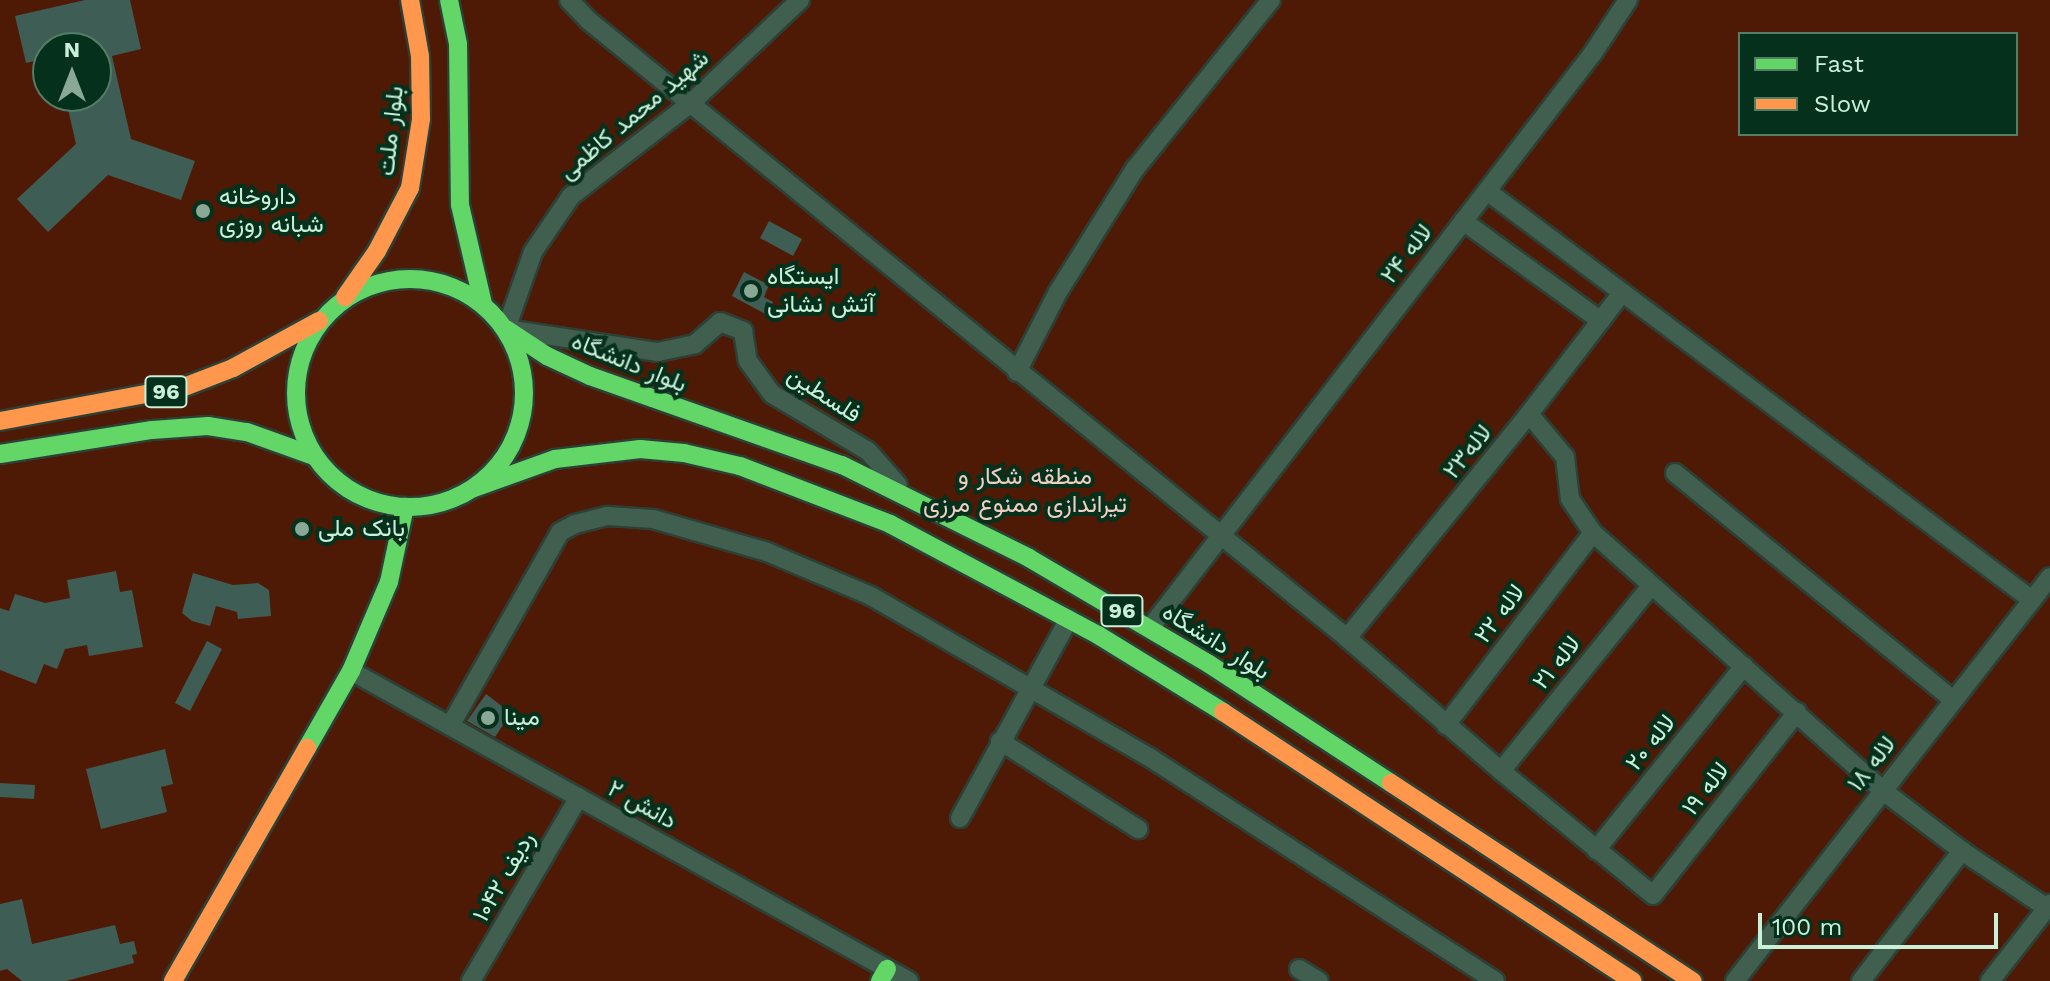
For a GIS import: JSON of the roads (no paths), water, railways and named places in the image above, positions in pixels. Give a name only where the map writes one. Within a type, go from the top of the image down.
[{"type":"main road","points":[[449,0],[458,44],[460,205],[483,304]]},
{"type":"main road","name":"بلوار ملت","points":[[345,297],[377,251],[410,188],[421,119],[420,56],[414,1]]},
{"type":"main road","name":"96","points":[[0,421],[184,387],[233,368],[319,321],[345,297],[378,282],[414,278],[450,285],[483,304],[506,329],[520,362],[525,397],[518,432],[500,464],[474,488]]},
{"type":"main road","name":"96","points":[[319,321],[301,353],[294,388],[298,424],[314,456],[349,489],[370,500],[405,507],[441,503],[520,469],[577,455],[640,449],[684,453],[740,466],[878,519],[1069,619],[1197,695],[1633,981]]},
{"type":"main road","name":"بلوار دانشگاه","points":[[506,329],[547,356],[590,376],[842,465],[1029,558],[1150,628],[1693,981]]},
{"type":"main road","name":"96","points":[[0,454],[152,430],[208,426],[247,432],[314,456]]},
{"type":"main road","points":[[173,981],[351,671],[389,582],[405,507]]},
{"type":"street","points":[[569,0],[588,20],[1017,372],[1347,638],[1596,850]]},
{"type":"street","name":"شهید محمد کاظمی","points":[[506,329],[533,252],[571,196],[691,103],[800,0]]},
{"type":"street","points":[[1017,372],[1058,292],[1135,169],[1271,0]]},
{"type":"street","name":"لاله ۲۴","points":[[1150,628],[1219,534],[1593,53],[1628,0]]},
{"type":"street","points":[[1487,191],[2032,600]]},
{"type":"street","points":[[1463,221],[1601,321]]},
{"type":"street","name":"لاله۲۳","points":[[1347,638],[1529,414],[1622,293]]},
{"type":"street","name":"فلسطین","points":[[506,329],[658,352],[695,344],[720,322],[743,331],[748,361],[772,394],[868,451],[905,494]]},
{"type":"street","points":[[1529,414],[1565,457],[1570,499],[1593,533],[1882,790],[1962,851],[2049,907],[1990,981]]},
{"type":"street","points":[[1675,473],[1952,699]]},
{"type":"street","points":[[450,726],[560,532],[575,524],[608,516],[653,519],[767,552],[871,596],[1149,757],[1495,981]]},
{"type":"street","name":"لاله ۲۲","points":[[1446,725],[1593,533]]},
{"type":"street","name":"لاله ۱۸","points":[[1735,981],[2050,577]]},
{"type":"street","name":"لاله ۲۱","points":[[1501,771],[1651,586]]},
{"type":"street","points":[[960,818],[1069,619]]},
{"type":"street","name":"لاله ۲۰","points":[[1596,850],[1744,666]]},
{"type":"street","name":"دانش ۲","points":[[351,671],[579,797],[884,975],[909,981]]},
{"type":"street","name":"لاله ۱۹","points":[[1596,850],[1653,895],[1797,712]]},
{"type":"street","points":[[1000,741],[1138,829]]},
{"type":"street","name":"ردیف ۱۰۴۲","points":[[471,981],[579,797]]},
{"type":"street","points":[[1861,981],[1962,851]]},
{"type":"street","points":[[1299,969],[1319,981]]},
{"type":"place","name":"داروخانه شبانه روزی","points":[[203,211]]},
{"type":"place","name":"ایستگاه آتش نشانی","points":[[751,291]]},
{"type":"place","name":"بانک ملی","points":[[302,529]]},
{"type":"place","name":"مینا","points":[[488,718]]},
{"type":"park label","name":"منطقه شکار و تیراندازی ممنوع مرزی","points":[[1025,491]]}]
